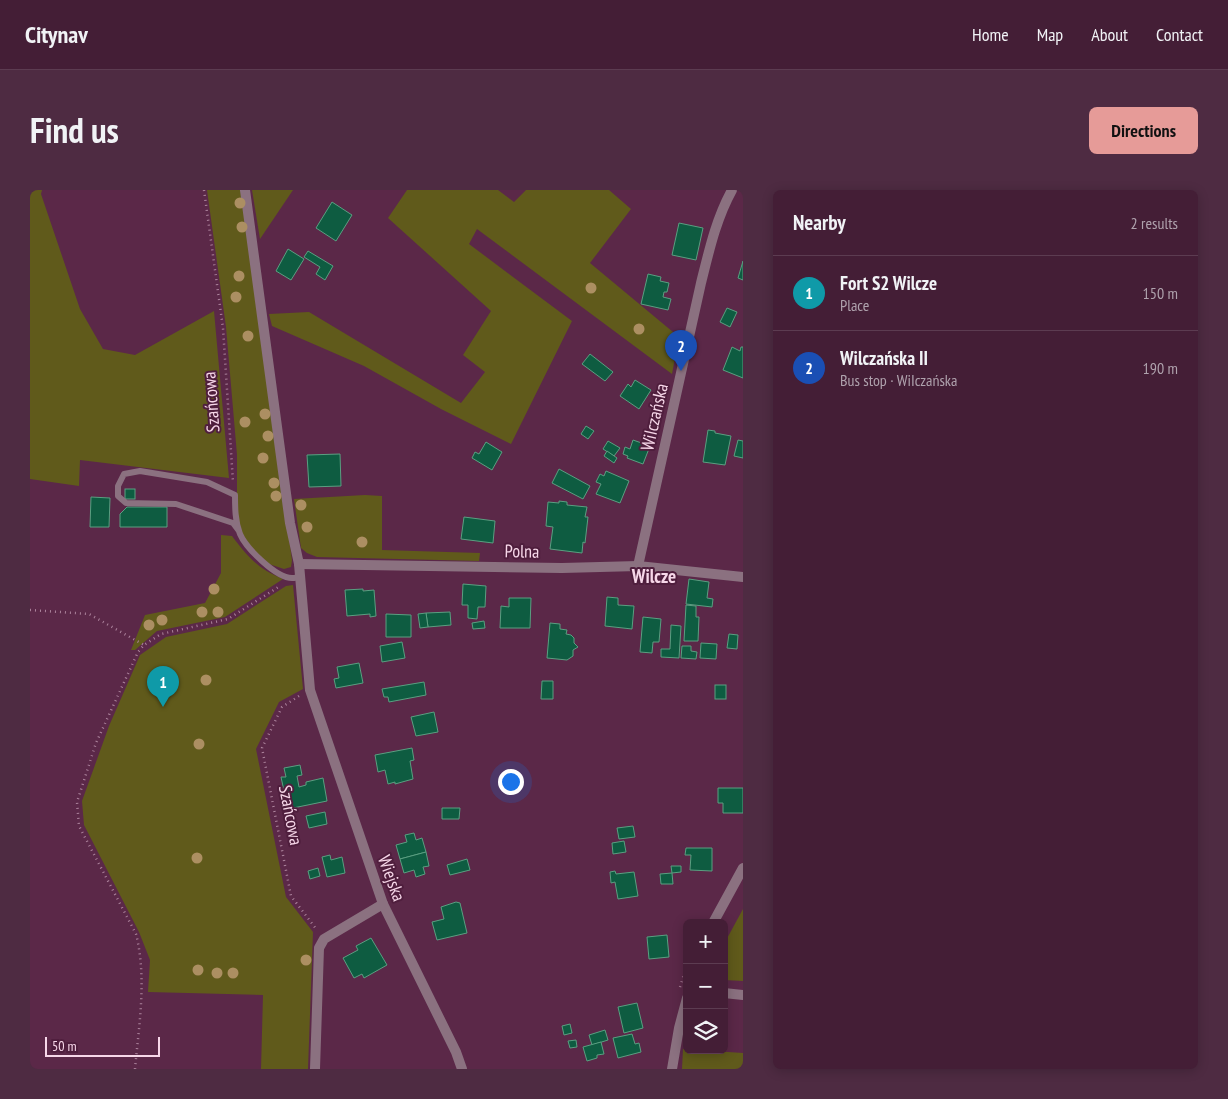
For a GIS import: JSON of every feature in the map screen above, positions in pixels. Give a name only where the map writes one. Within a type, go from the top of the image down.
[{"type":"street","points":[[244,190],[290,523],[299,564],[296,578],[310,690]]},
{"type":"street","name":"WiIczańska","points":[[638,566],[703,274],[723,207],[732,190]]},
{"type":"street","name":"Polna","points":[[299,564],[562,568],[638,566],[743,577]]},
{"type":"street","name":"Wiejska","points":[[310,690],[383,904],[456,1052],[462,1069]]},
{"type":"street","points":[[715,919],[743,868]]},
{"type":"street","points":[[315,1069],[319,948],[324,939],[383,904]]},
{"type":"street","points":[[728,993],[743,995]]},
{"type":"street","points":[[672,1069],[684,1009]]},
{"type":"lane","points":[[239,531],[235,494],[208,482],[140,471],[124,474],[118,486],[118,496],[126,503],[176,504],[233,523],[243,540],[258,558],[276,572],[296,578]]},
{"type":"path","name":"Szańcowa","points":[[204,190],[223,328],[235,494]]},
{"type":"path","points":[[135,1069],[142,989],[140,950],[136,934],[79,826],[78,802],[96,743],[138,652],[144,645],[161,634],[228,619],[296,578]]},
{"type":"path","points":[[30,610],[89,614],[144,645]]},
{"type":"path","name":"Szańcowa","points":[[310,690],[282,707],[262,748],[291,896],[324,939]]},
{"type":"shaded area","points":[[30,190],[42,190],[41,194],[80,309],[103,349],[135,355],[214,311],[229,478],[80,460],[79,486],[30,479]]},
{"type":"shaded area","points":[[207,190],[241,190],[292,560],[291,567],[284,569],[269,564],[254,551],[242,535],[237,515],[237,455],[226,327]]},
{"type":"shaded area","points":[[252,190],[293,190],[260,239]]},
{"type":"shaded area","points":[[407,190],[498,190],[514,202],[526,190],[609,190],[631,209],[590,263],[679,337],[672,374],[477,229],[469,244],[572,321],[511,444],[441,409],[364,366],[272,326],[269,314],[309,312],[461,403],[485,372],[463,355],[491,311],[388,218]]},
{"type":"shaded area","points":[[365,495],[382,496],[382,550],[480,553],[479,561],[317,557],[301,548],[294,499]]},
{"type":"shaded area","points":[[221,535],[232,536],[254,562],[283,579],[225,617],[157,631],[135,650],[131,650],[145,615],[205,603],[221,573]]},
{"type":"shaded area","points":[[293,585],[303,689],[279,702],[256,749],[286,897],[313,932],[308,1069],[261,1069],[263,995],[148,992],[150,960],[139,932],[84,825],[82,801],[109,726],[140,655],[166,637],[227,624],[286,586]]},
{"type":"shaded area","points":[[743,909],[743,981],[728,980],[728,937]]},
{"type":"shaded area","points":[[683,1049],[683,1054],[743,1053],[743,1069],[682,1069]]},
{"type":"building","points":[[332,202],[352,215],[336,241],[316,228]]},
{"type":"building","points":[[679,223],[703,228],[696,260],[672,255]]},
{"type":"building","points":[[288,249],[304,259],[291,280],[276,271]]},
{"type":"building","points":[[308,251],[333,266],[325,280],[316,274],[320,267],[304,257]]},
{"type":"building","points":[[743,261],[743,280],[738,278]]},
{"type":"building","points":[[648,274],[661,277],[660,281],[669,283],[667,292],[664,292],[663,297],[671,299],[668,310],[641,304]]},
{"type":"building","points":[[727,308],[737,312],[730,327],[720,322]]},
{"type":"building","points":[[732,347],[740,351],[741,347],[743,347],[743,378],[723,370]]},
{"type":"building","points":[[590,354],[613,372],[605,381],[582,364]]},
{"type":"building","points":[[635,380],[651,390],[639,409],[620,396],[628,384],[631,387]]},
{"type":"building","points":[[586,426],[594,431],[588,439],[581,434]]},
{"type":"building","points":[[708,430],[731,436],[725,465],[703,462]]},
{"type":"building","points":[[633,440],[650,446],[643,464],[627,458],[628,456],[623,454],[625,447],[630,449]]},
{"type":"building","points":[[738,440],[743,441],[743,458],[734,456]]},
{"type":"building","points":[[608,441],[620,448],[614,456],[603,449]]},
{"type":"building","points":[[486,442],[502,452],[492,470],[472,458],[475,452],[479,454]]},
{"type":"building","points":[[607,451],[617,458],[614,463],[604,456]]},
{"type":"building","points":[[340,454],[341,486],[309,487],[307,455]]},
{"type":"building","points":[[559,469],[590,486],[583,499],[552,483]]},
{"type":"building","points":[[606,471],[629,481],[620,503],[596,494],[601,484],[596,482],[600,474],[604,476]]},
{"type":"building","points":[[125,489],[135,489],[135,499],[125,499]]},
{"type":"building","points":[[91,497],[110,498],[109,527],[90,527]]},
{"type":"building","points":[[559,501],[567,502],[567,505],[587,507],[585,517],[588,517],[582,553],[550,549],[553,527],[546,526],[548,502],[559,503]]},
{"type":"building","points":[[127,507],[167,507],[167,527],[120,527],[120,514]]},
{"type":"building","points":[[464,517],[495,521],[493,543],[461,539]]},
{"type":"building","points":[[689,579],[709,582],[707,598],[713,599],[712,607],[686,604]]},
{"type":"building","points":[[463,584],[486,586],[485,607],[478,607],[477,619],[468,618],[468,605],[462,605]]},
{"type":"building","points":[[363,589],[363,591],[374,590],[376,616],[370,617],[370,614],[347,616],[345,590]]},
{"type":"building","points":[[607,597],[618,598],[618,605],[634,606],[632,629],[605,626]]},
{"type":"building","points":[[509,598],[531,598],[530,628],[500,628],[501,606],[509,607]]},
{"type":"building","points":[[686,605],[696,606],[696,617],[699,617],[698,641],[684,641]]},
{"type":"building","points":[[450,612],[451,625],[428,627],[426,613]]},
{"type":"building","points":[[426,613],[428,627],[420,628],[418,614]]},
{"type":"building","points":[[386,614],[411,615],[411,637],[386,637]]},
{"type":"building","points":[[643,617],[661,619],[659,642],[653,642],[652,653],[640,652]]},
{"type":"building","points":[[484,621],[485,628],[473,629],[472,623]]},
{"type":"building","points":[[550,623],[560,624],[560,629],[567,630],[566,634],[574,638],[574,643],[578,647],[573,650],[573,656],[567,660],[547,658]]},
{"type":"building","points":[[671,625],[681,626],[679,658],[661,657],[661,649],[670,649]]},
{"type":"building","points":[[729,634],[738,635],[737,649],[727,648]]},
{"type":"building","points":[[402,642],[405,658],[382,662],[380,646]]},
{"type":"building","points":[[701,643],[717,644],[716,659],[700,658]]},
{"type":"building","points":[[682,646],[691,646],[691,651],[697,652],[696,659],[681,658]]},
{"type":"building","points":[[359,663],[363,683],[336,688],[334,679],[339,678],[337,667]]},
{"type":"building","points":[[542,681],[553,681],[553,699],[541,699]]},
{"type":"building","points":[[424,682],[426,695],[389,702],[388,697],[384,697],[382,689]]},
{"type":"building","points":[[715,685],[726,685],[726,699],[715,699]]},
{"type":"building","points":[[434,712],[438,732],[416,736],[411,717]]},
{"type":"building","points":[[412,748],[414,760],[410,761],[413,779],[388,784],[385,770],[378,772],[375,755]]},
{"type":"building","points":[[300,765],[302,775],[297,776],[299,787],[306,785],[306,782],[323,778],[327,801],[293,808],[291,799],[286,800],[281,777],[286,777],[284,768]]},
{"type":"building","points":[[718,788],[743,788],[743,813],[723,813],[723,803],[718,803]]},
{"type":"building","points":[[442,808],[460,808],[459,819],[442,819]]},
{"type":"building","points":[[325,812],[327,824],[309,828],[306,816]]},
{"type":"building","points":[[633,826],[635,837],[619,839],[617,828]]},
{"type":"building","points":[[414,833],[416,840],[422,838],[426,852],[400,859],[396,845],[407,842],[405,835]]},
{"type":"building","points":[[624,841],[626,852],[613,854],[612,843]]},
{"type":"building","points":[[686,848],[712,848],[712,871],[690,870],[691,855],[685,855]]},
{"type":"building","points":[[426,852],[429,866],[423,867],[425,874],[416,877],[414,870],[404,873],[400,859]]},
{"type":"building","points":[[330,855],[331,860],[342,857],[345,873],[327,877],[322,857]]},
{"type":"building","points":[[467,859],[470,870],[450,875],[447,865]]},
{"type":"building","points":[[671,866],[681,866],[681,872],[672,873]]},
{"type":"building","points":[[318,868],[320,876],[310,879],[308,871]]},
{"type":"building","points":[[615,871],[616,874],[634,872],[638,896],[618,899],[615,882],[611,883],[610,872]]},
{"type":"building","points":[[672,873],[673,884],[661,884],[660,874]]},
{"type":"building","points":[[456,902],[460,903],[467,933],[437,940],[432,922],[444,919],[441,907]]},
{"type":"building","points":[[667,935],[669,957],[649,959],[647,937]]},
{"type":"building","points":[[371,938],[387,965],[364,978],[362,974],[354,978],[343,958],[358,950],[356,946]]},
{"type":"building","points":[[637,1003],[643,1028],[624,1033],[618,1007]]},
{"type":"building","points":[[570,1024],[572,1033],[564,1035],[562,1026]]},
{"type":"building","points":[[605,1030],[608,1040],[592,1045],[589,1035]]},
{"type":"building","points":[[632,1034],[635,1044],[639,1043],[641,1052],[618,1058],[613,1038]]},
{"type":"building","points":[[576,1040],[577,1047],[570,1048],[568,1041]]},
{"type":"building","points":[[601,1042],[604,1054],[597,1055],[597,1058],[587,1061],[583,1047]]},
{"type":"place","name":"Wilczańska II","points":[[681,371]]},
{"type":"place","name":"Fort S2 Wilcze","points":[[163,707]]},
{"type":"district","name":"Wilcze","points":[[654,576]]}]
